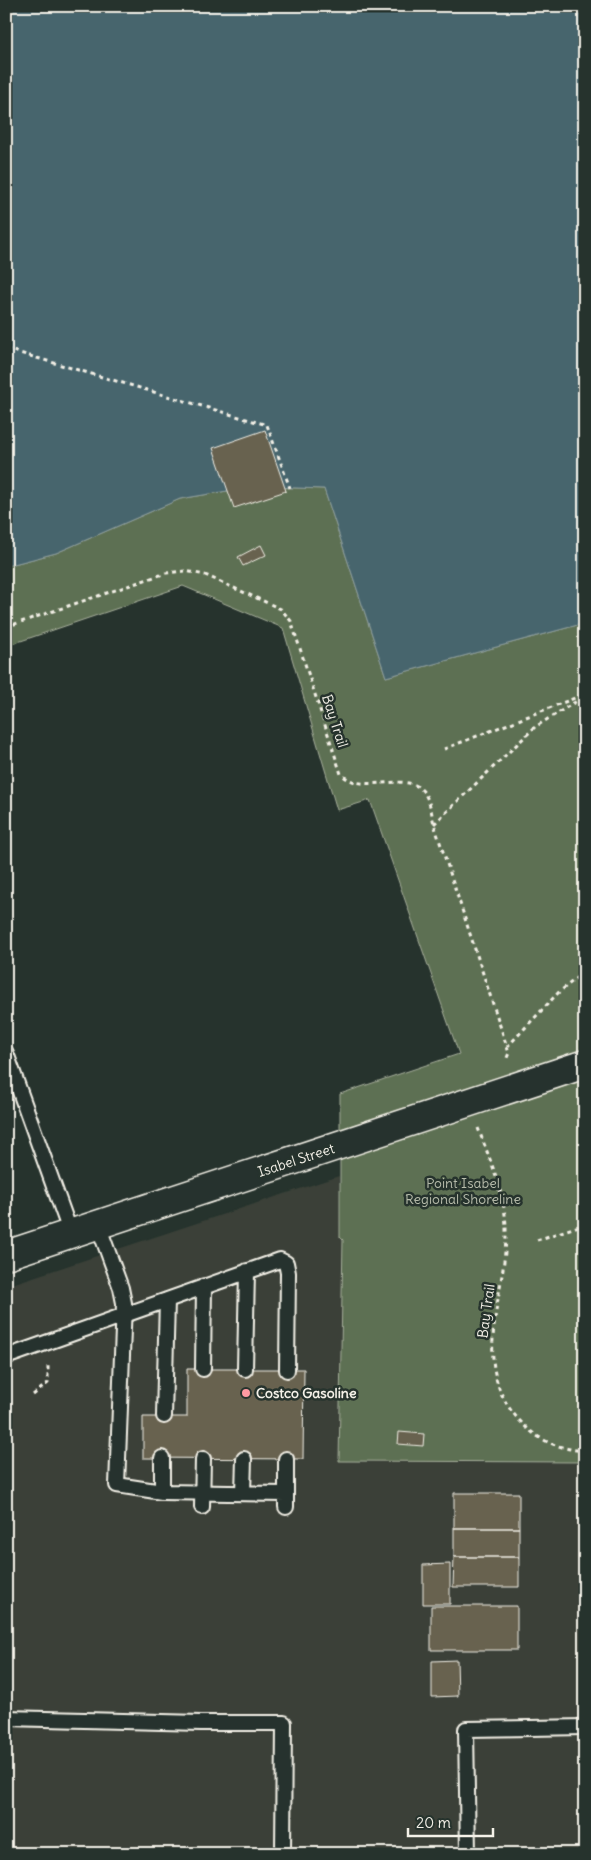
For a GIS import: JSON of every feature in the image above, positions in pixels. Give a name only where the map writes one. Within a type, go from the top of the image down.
[{"type":"street","name":"Isabel Street","points":[[6,1256],[585,1064]]},
{"type":"lane","points":[[6,1052],[71,1234]]},
{"type":"lane","points":[[98,1225],[121,1288],[124,1303],[117,1485],[162,1492],[243,1493],[286,1500],[286,1459]]},
{"type":"lane","points":[[6,1357],[277,1260],[283,1260],[287,1266],[289,1279],[287,1370]]},
{"type":"lane","points":[[246,1271],[246,1369]]},
{"type":"lane","points":[[203,1369],[204,1286]]},
{"type":"lane","points":[[164,1416],[166,1300]]},
{"type":"lane","points":[[162,1458],[162,1492]]},
{"type":"lane","points":[[202,1459],[202,1507]]},
{"type":"lane","points":[[243,1493],[244,1459]]},
{"type":"lane","points":[[6,1718],[200,1723],[284,1723],[283,1854]]},
{"type":"lane","points":[[468,1854],[466,1729],[585,1727]]},
{"type":"path","points":[[6,349],[267,425],[290,488]]},
{"type":"path","name":"Bay Trail","points":[[6,627],[166,573],[185,571],[206,575],[281,609],[291,621],[341,774],[348,780],[359,784],[406,782],[422,790],[428,799],[434,824],[509,1054]]},
{"type":"path","points":[[434,824],[535,727],[585,695]]},
{"type":"path","points":[[444,748],[585,695]]},
{"type":"path","points":[[507,1047],[558,993],[585,972]]},
{"type":"path","name":"Bay Trail","points":[[477,1128],[499,1189],[505,1216],[505,1251],[492,1351],[497,1385],[510,1411],[530,1432],[552,1444],[585,1451]]},
{"type":"path","points":[[537,1240],[585,1224]]},
{"type":"path","points":[[33,1395],[48,1383],[47,1342]]},
{"type":"shaded area","points":[[339,1176],[340,1237],[343,1239],[339,1461],[585,1462],[585,1854],[6,1854],[6,1286]]},
{"type":"green space","name":"Point Isabel Regional Shoreline","points":[[243,486],[324,489],[386,677],[585,623],[585,1462],[339,1461],[343,1240],[340,1237],[340,1094],[459,1054],[370,800],[337,810],[283,628],[183,586],[6,646],[6,566],[56,553],[180,499],[227,491]]},
{"type":"water","points":[[6,6],[585,6],[585,623],[386,677],[324,489],[243,486],[227,491],[180,499],[56,553],[6,566]]},
{"type":"building","points":[[265,430],[286,491],[234,508],[213,448]]},
{"type":"building","points":[[261,545],[266,555],[243,566],[238,557]]},
{"type":"building","name":"Costco Gasoline","points":[[187,1369],[304,1369],[303,1459],[143,1458],[143,1417],[187,1417]]},
{"type":"building","points":[[399,1432],[424,1434],[423,1446],[398,1444]]},
{"type":"building","points":[[454,1493],[519,1493],[519,1528],[454,1528]]},
{"type":"building","points":[[454,1528],[519,1528],[519,1557],[454,1557]]},
{"type":"building","points":[[454,1557],[519,1557],[519,1587],[453,1587]]},
{"type":"building","points":[[450,1564],[450,1604],[423,1604],[423,1565]]},
{"type":"building","points":[[431,1606],[517,1606],[517,1650],[431,1650]]},
{"type":"building","points":[[457,1660],[458,1696],[432,1697],[432,1661]]},
{"type":"place","name":"Costco Gasoline","points":[[246,1393]]}]
